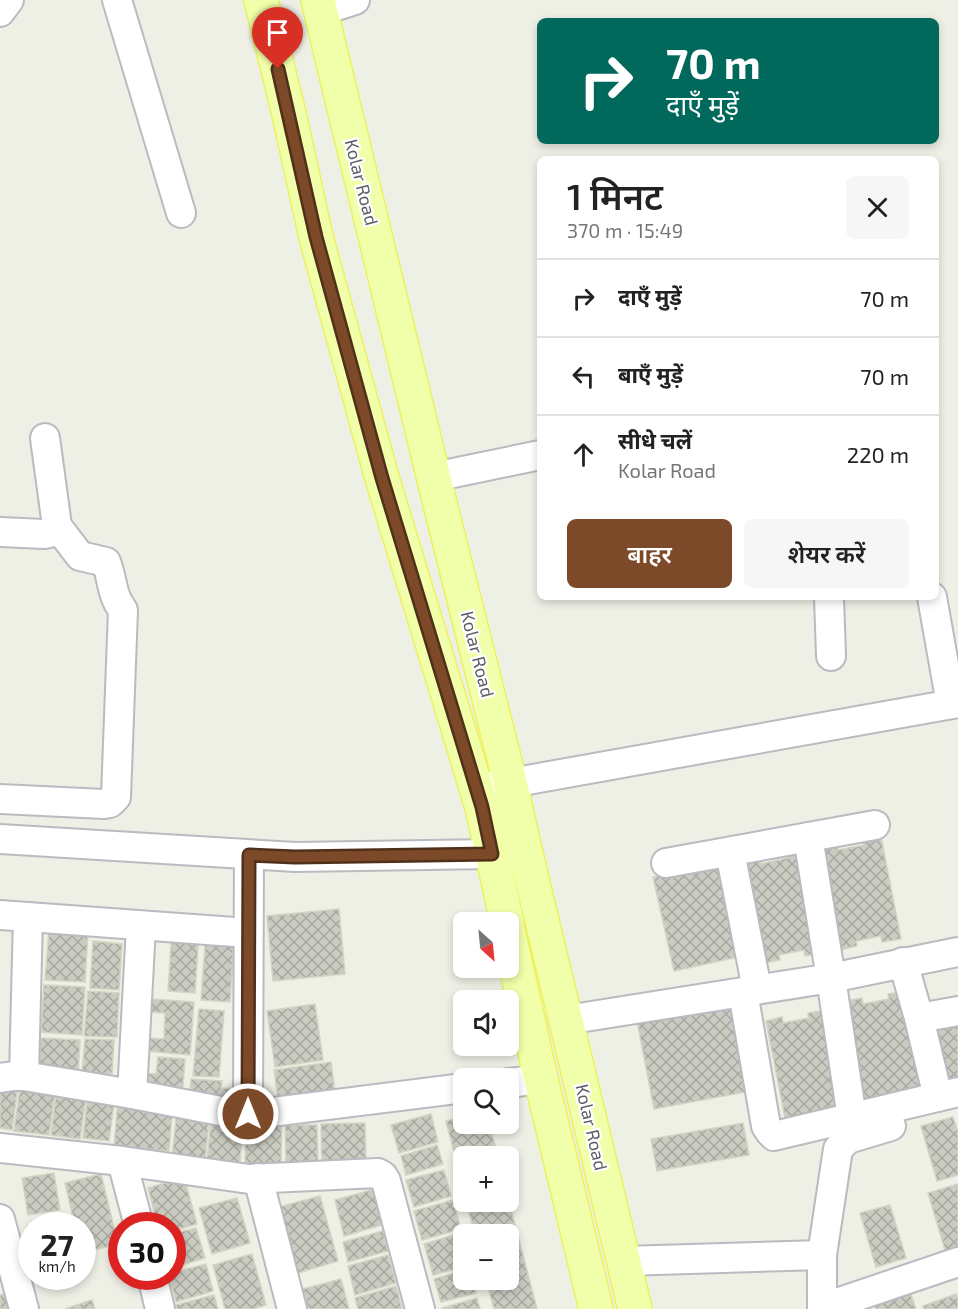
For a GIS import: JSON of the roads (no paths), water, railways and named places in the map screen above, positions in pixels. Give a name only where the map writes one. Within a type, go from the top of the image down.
[{"type":"main road","points":[[261,0],[316,237],[382,478],[485,820],[505,912]]},
{"type":"main road","name":"Kolar Road","points":[[320,5],[635,1309]]},
{"type":"main road","points":[[519,978],[596,1309]]},
{"type":"street","points":[[0,12],[9,0]]},
{"type":"street","points":[[117,0],[181,213]]},
{"type":"street","points":[[320,5],[355,0]]},
{"type":"street","points":[[0,799],[104,804],[110,803],[116,797],[123,610],[113,593],[110,570],[106,562],[80,556],[57,526],[45,438]]},
{"type":"street","points":[[434,477],[537,456]]},
{"type":"street","points":[[0,532],[44,534],[54,532],[57,526]]},
{"type":"street","points":[[829,600],[831,656]]},
{"type":"street","points":[[0,839],[295,857],[517,814],[955,704],[933,600]]},
{"type":"street","points":[[485,820],[517,814]]},
{"type":"street","points":[[666,863],[875,825]]},
{"type":"street","points":[[808,837],[852,1118]]},
{"type":"street","points":[[730,852],[750,990],[766,1126],[770,1132],[774,1136],[951,1098]]},
{"type":"street","points":[[248,1114],[249,855]]},
{"type":"street","points":[[0,915],[248,933]]},
{"type":"street","points":[[28,917],[12,1077],[248,1114],[453,1089]]},
{"type":"street","points":[[132,1094],[141,926]]},
{"type":"street","points":[[566,1020],[831,978],[958,952]]},
{"type":"street","points":[[903,963],[919,1018],[951,1098]]},
{"type":"street","points":[[919,1018],[958,1011]]},
{"type":"street","points":[[519,1082],[541,1079]]},
{"type":"street","points":[[951,1098],[848,1139],[838,1149],[822,1255],[822,1308],[958,1262]]},
{"type":"street","points":[[0,1148],[123,1161],[249,1179],[378,1173],[383,1176],[420,1309]]},
{"type":"street","points":[[123,1161],[136,1212]]},
{"type":"street","points":[[258,1178],[292,1309]]},
{"type":"street","points":[[0,1219],[24,1309]]},
{"type":"street","points":[[624,1261],[822,1255]]},
{"type":"street","points":[[155,1290],[160,1309]]}]
